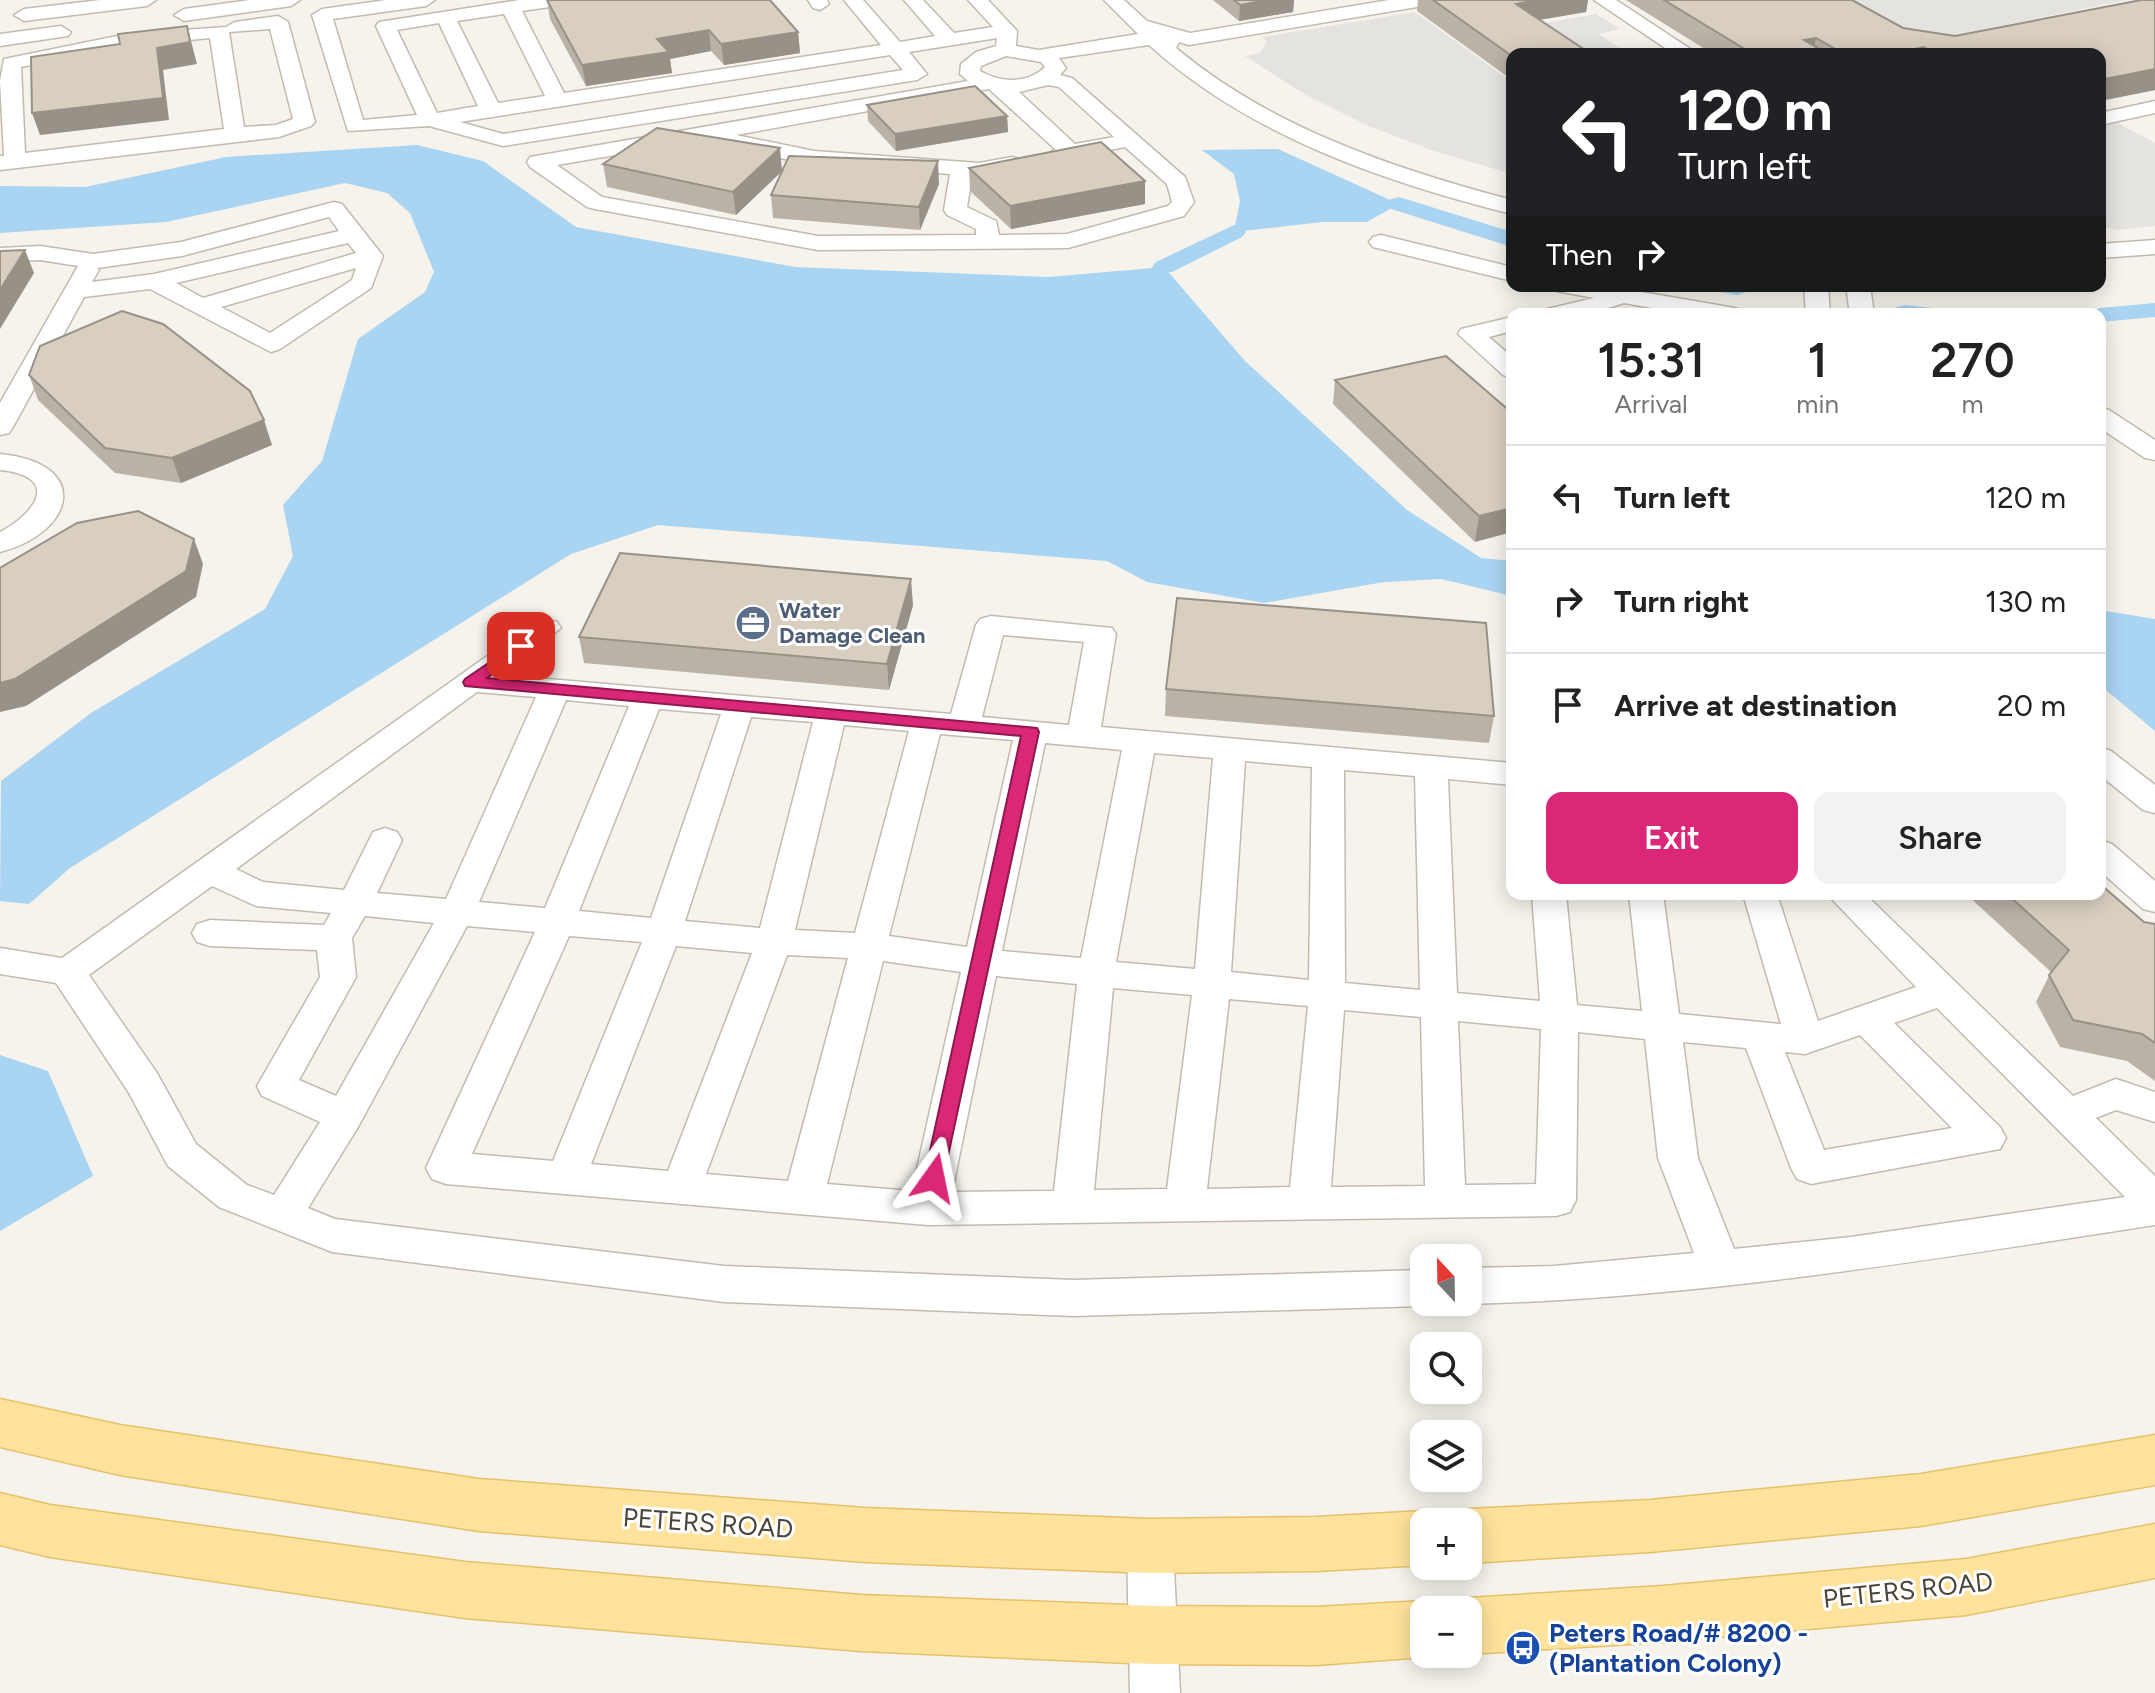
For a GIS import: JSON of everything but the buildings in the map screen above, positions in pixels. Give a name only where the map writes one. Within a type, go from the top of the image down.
[{"type":"main road","name":"PETERS ROAD","points":[[0,1423],[120,1450],[479,1505],[865,1535],[1150,1546],[1317,1544],[1410,1539]]},
{"type":"main road","points":[[1482,1535],[1650,1526],[1921,1500],[2155,1460]]},
{"type":"main road","points":[[0,1519],[50,1531],[465,1590],[861,1623],[1153,1635],[1316,1636],[1410,1630]]},
{"type":"main road","name":"PETERS ROAD","points":[[1482,1625],[1663,1614],[1966,1587],[2155,1551]]},
{"type":"street","points":[[5,64],[127,40],[278,22],[304,122],[279,131],[8,162],[4,39],[5,17],[95,3],[147,0]]},
{"type":"street","points":[[4,39],[291,0]]},
{"type":"street","points":[[426,0],[322,15],[336,33],[355,127],[558,102],[949,40],[1006,40]]},
{"type":"street","points":[[557,0],[379,27],[430,120],[503,140],[917,74],[853,0]]},
{"type":"street","points":[[913,0],[949,40]]},
{"type":"street","points":[[977,0],[1006,40],[1048,67],[1177,182],[1183,202],[1176,211],[1068,241],[818,243],[595,202],[538,162],[992,85],[1016,86],[1048,67],[1155,31],[1197,47],[1251,87],[1335,131],[1376,148],[1506,188]]},
{"type":"street","points":[[1113,0],[1155,31],[1222,90],[1318,140],[1434,184],[1506,205]]},
{"type":"street","points":[[1155,31],[1197,47],[1371,5],[1423,0]]},
{"type":"street","points":[[1603,0],[1679,48]]},
{"type":"street","points":[[1371,5],[1408,26]]},
{"type":"street","points":[[510,7],[558,102]]},
{"type":"street","points":[[446,17],[491,111]]},
{"type":"street","points":[[219,31],[235,134]]},
{"type":"street","points":[[1006,40],[971,64],[970,74],[992,85],[1071,152]]},
{"type":"street","points":[[2110,117],[2155,107]]},
{"type":"street","points":[[827,112],[866,162]]},
{"type":"street","points":[[2110,117],[2143,128]]},
{"type":"street","points":[[720,131],[730,141],[776,152],[979,170],[1130,140]]},
{"type":"street","points":[[962,169],[955,210],[988,226],[987,242]]},
{"type":"street","points":[[0,255],[40,253],[93,261],[182,249],[334,209],[371,256]]},
{"type":"street","points":[[76,291],[154,281],[356,234]]},
{"type":"street","points":[[1381,242],[1506,273]]},
{"type":"street","points":[[2106,253],[2155,247]]},
{"type":"street","points":[[2106,255],[2155,267]]},
{"type":"street","points":[[200,306],[371,256]]},
{"type":"street","points":[[154,281],[271,344],[363,283],[371,256]]},
{"type":"street","points":[[0,427],[93,261]]},
{"type":"street","points":[[1596,292],[1690,308]]},
{"type":"street","points":[[1582,308],[1626,298]]},
{"type":"street","points":[[1506,325],[1470,334],[1506,365]]},
{"type":"street","points":[[2106,420],[2155,452]]},
{"type":"street","points":[[0,462],[30,468],[44,477],[51,490],[49,504],[37,520],[0,543]]},
{"type":"street","points":[[964,726],[991,625],[1101,634],[1083,737]]},
{"type":"street","points":[[0,961],[68,972],[546,628]]},
{"type":"street","points":[[471,682],[1506,773]]},
{"type":"street","points":[[282,1216],[344,1116],[457,913],[555,690]]},
{"type":"street","points":[[648,698],[557,922],[446,1168],[928,1209],[1556,1200],[1560,1017],[1550,900]]},
{"type":"street","points":[[566,1178],[664,932],[739,706]]},
{"type":"street","points":[[681,1188],[774,942],[831,714]]},
{"type":"street","points":[[803,1198],[927,723]]},
{"type":"street","points":[[928,1209],[1031,732]]},
{"type":"street","points":[[1072,1207],[1096,973],[1140,741]]},
{"type":"street","points":[[1185,1205],[1212,984],[1230,750]]},
{"type":"street","points":[[1309,1204],[1327,995],[1328,758]]},
{"type":"street","points":[[2106,763],[2155,802]]},
{"type":"street","points":[[1431,767],[1446,1202]]},
{"type":"street","points":[[344,1116],[276,1086],[338,977],[334,938],[355,903],[385,840]]},
{"type":"street","points":[[2106,857],[2155,900]]},
{"type":"street","points":[[210,870],[256,894],[774,942],[868,946],[982,962],[1805,1040],[1943,992]]},
{"type":"street","points":[[1647,900],[1678,1158],[1720,1267]]},
{"type":"street","points":[[1762,900],[1805,1040]]},
{"type":"street","points":[[1850,900],[2155,1201]]},
{"type":"street","points":[[210,933],[334,938]]},
{"type":"street","points":[[68,972],[143,1083],[182,1155],[233,1196],[332,1235],[724,1284],[1073,1298],[1410,1288]]},
{"type":"street","points":[[1760,1036],[1811,1168],[1986,1138],[1866,1019]]},
{"type":"street","points":[[2067,1114],[2116,1094],[2147,1107],[2155,1107]]},
{"type":"street","points":[[1482,1286],[1554,1284],[1851,1254],[2155,1209]]},
{"type":"street","points":[[1150,1546],[1155,1693]]},
{"type":"shaded area","points":[[1853,0],[2127,0],[1937,39],[1902,28]]},
{"type":"shaded area","points":[[1415,12],[1506,78],[1506,172],[1434,151],[1369,126],[1306,95],[1245,56],[1259,53],[1267,42],[1262,37]]},
{"type":"shaded area","points":[[1596,14],[1620,29],[1598,34],[1620,48],[1560,48],[1527,26]]},
{"type":"shaded area","points":[[2112,120],[2155,143],[2155,226],[2118,230],[2106,228],[2106,121]]},
{"type":"water","points":[[417,145],[483,161],[576,227],[795,267],[1049,277],[1164,267],[1245,361],[1407,510],[1481,558],[1506,560],[1506,595],[1441,579],[1384,582],[1264,603],[1147,582],[1107,561],[658,525],[571,554],[70,868],[29,904],[0,901],[1,781],[91,713],[265,609],[293,556],[283,505],[322,461],[358,339],[425,292],[434,272],[410,213],[387,193],[345,183],[166,222],[0,233],[0,186],[85,187],[226,157]]},
{"type":"water","points":[[1278,149],[1399,204],[1367,222],[1322,222],[1234,232],[1240,201],[1234,174],[1202,150]]},
{"type":"water","points":[[2106,611],[2155,619],[2155,731],[2106,690]]},
{"type":"water","points":[[0,1055],[48,1071],[93,1176],[0,1231]]},
{"type":"waterway","points":[[1399,204],[1506,238]]},
{"type":"waterway","points":[[1164,267],[1234,232]]},
{"type":"waterway","points":[[2106,314],[2155,310]]},
{"type":"place","name":"Water Damage Clean","points":[[753,623]]},
{"type":"place","name":"Peters Road/# 8200 - (Plantation Colony)","points":[[1523,1648]]},
{"type":"route","points":[[521,646],[471,682],[1031,732],[934,1178]]}]
